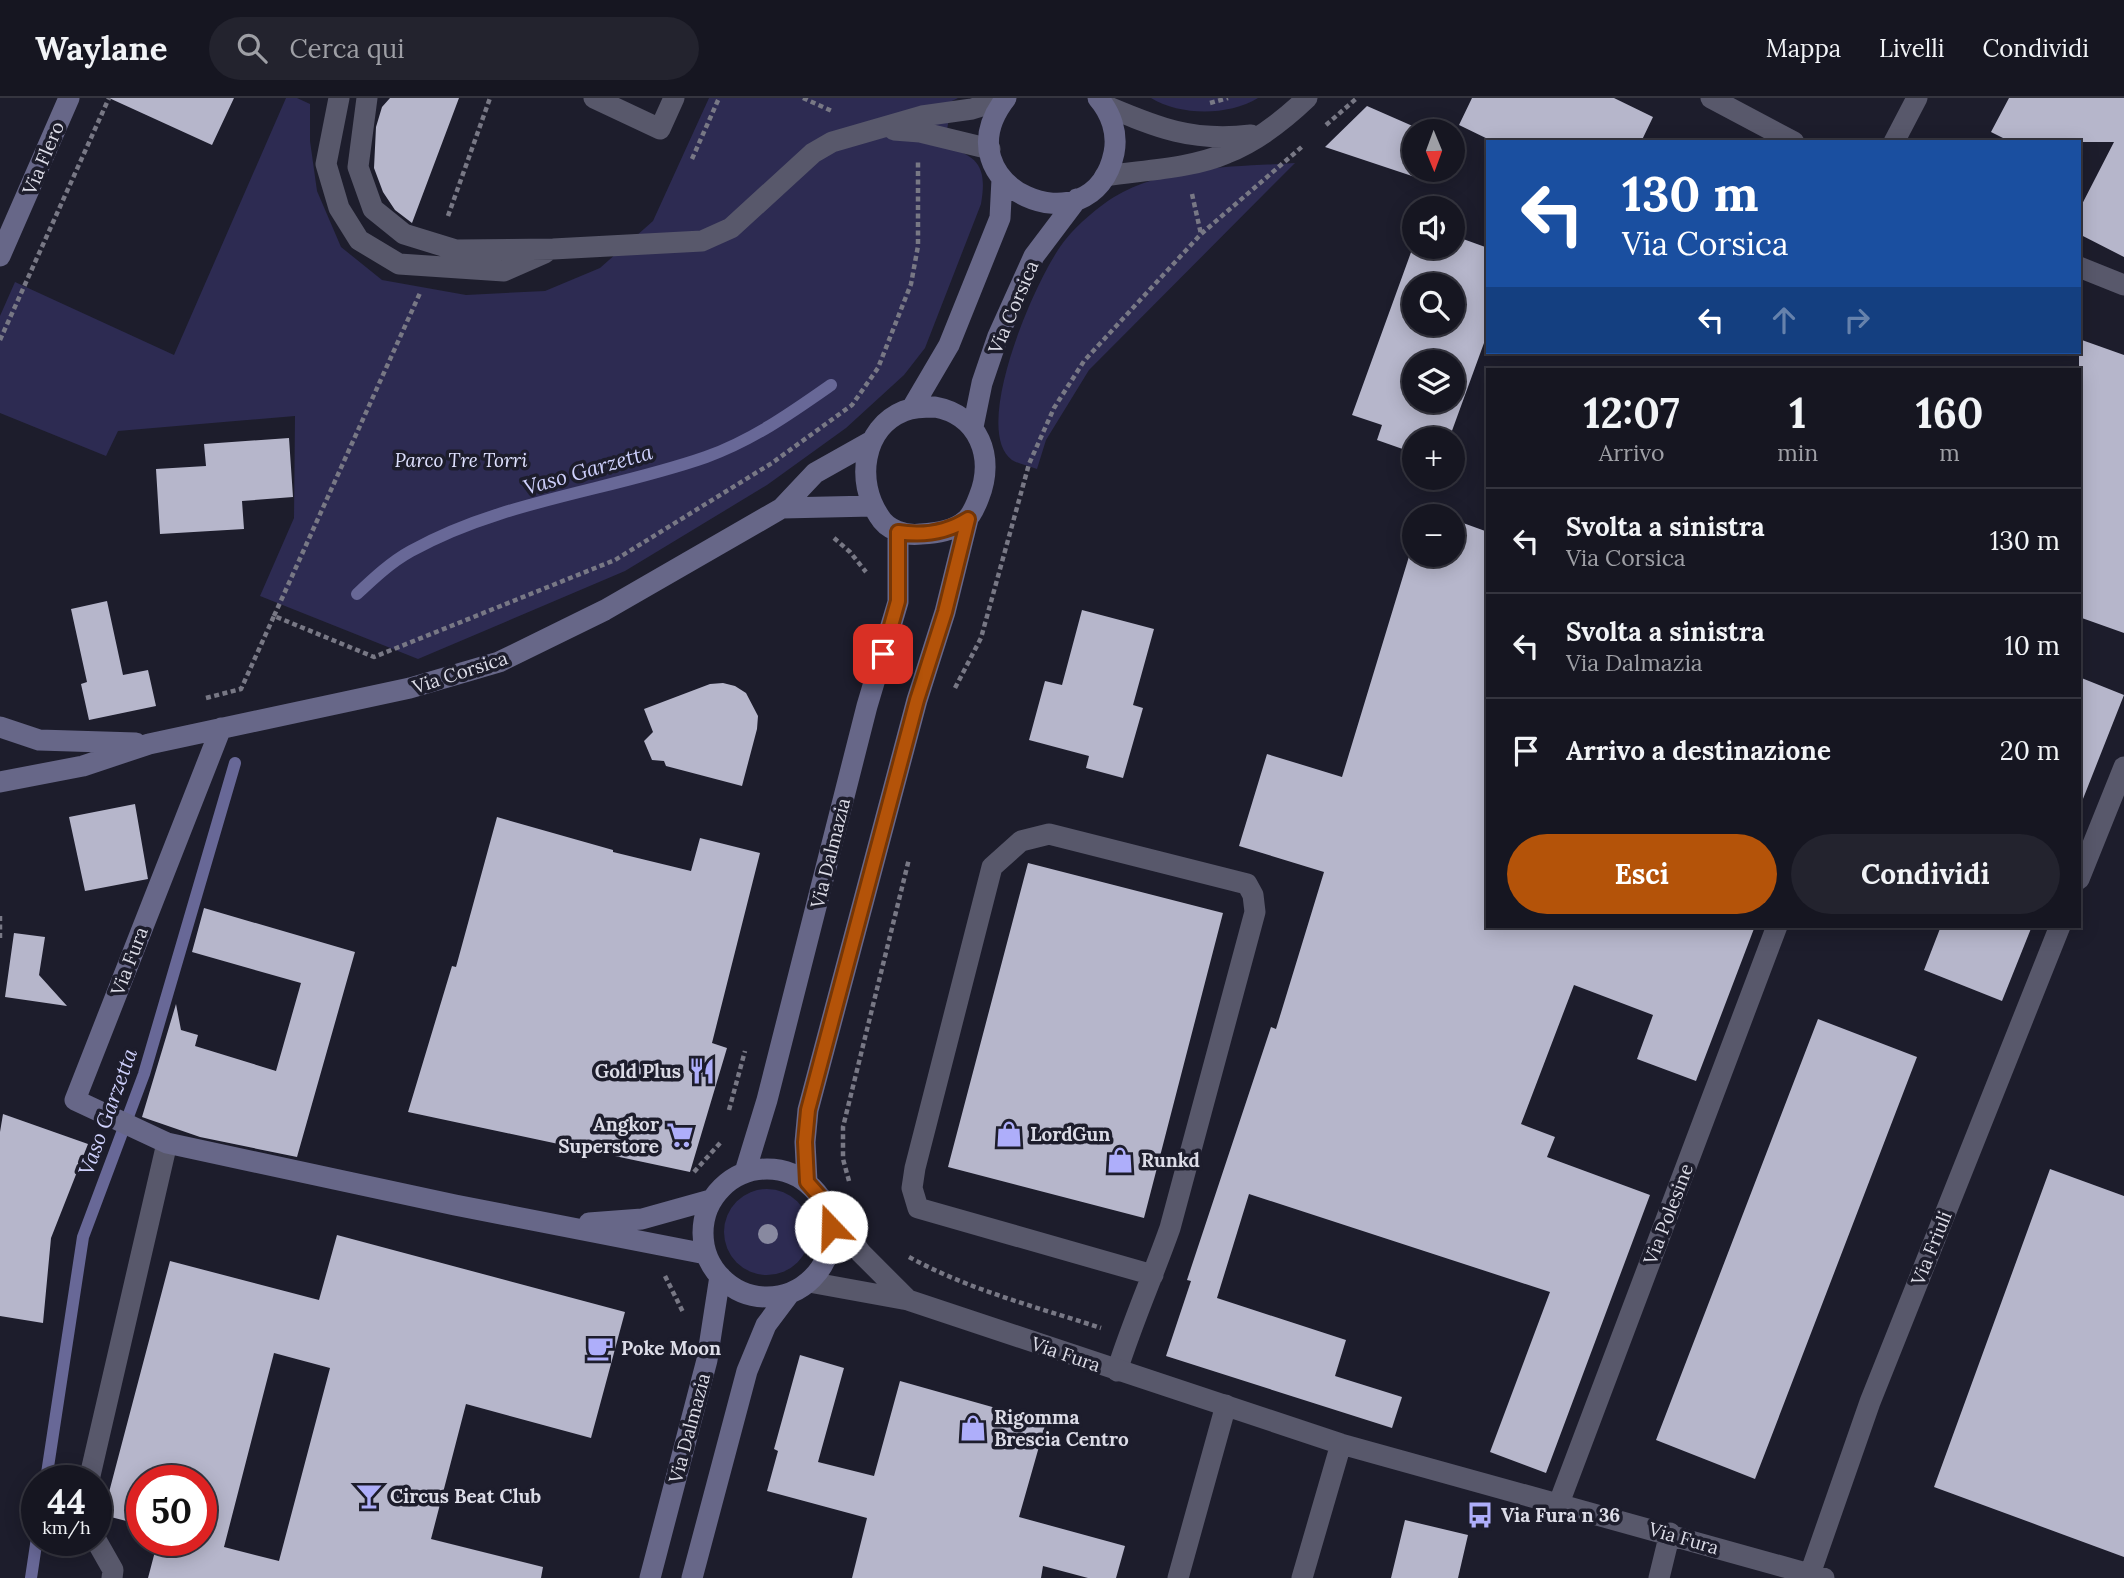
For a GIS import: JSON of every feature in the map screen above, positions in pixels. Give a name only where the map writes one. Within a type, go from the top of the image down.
[{"type":"main road","name":"Via Flero","points":[[0,256],[7,223],[69,98]]},
{"type":"main road","name":"Via Corsica","points":[[0,782],[83,766],[149,744],[410,688],[499,663],[605,610],[782,508],[815,474],[872,441],[892,418],[912,408],[949,345],[1000,218],[1002,179],[990,149],[993,117],[1006,98]]},
{"type":"main road","points":[[1101,101],[1114,125],[1115,146],[1105,176]]},
{"type":"main road","name":"Via Corsica","points":[[973,427],[982,383],[998,336],[1034,256],[1077,199],[1088,193],[1105,176]]},
{"type":"main road","points":[[1002,179],[1017,193],[1036,202],[1057,204],[1077,199]]},
{"type":"main road","points":[[807,1182],[805,1142],[808,1110],[917,700],[945,612],[968,519],[984,486],[983,444],[963,416],[935,407],[912,408]]},
{"type":"main road","points":[[872,441],[865,464],[873,506],[881,520],[898,532],[916,535],[944,531],[968,519]]},
{"type":"main road","name":"Via Corsica","points":[[782,508],[873,506]]},
{"type":"main road","name":"Via Dalmazia","points":[[745,1172],[767,1100],[867,706],[898,601],[898,532]]},
{"type":"main road","name":"Via Corsica","points":[[0,727],[39,740],[149,744]]},
{"type":"main road","name":"Via Fura","points":[[221,728],[75,1100],[167,1143],[441,1203],[706,1254]]},
{"type":"main road","points":[[692,1578],[747,1371],[766,1325],[799,1287],[821,1269],[831,1240],[828,1212],[821,1198],[807,1182],[778,1171],[745,1172],[725,1184],[710,1200],[703,1230],[706,1254],[730,1286],[754,1296],[772,1297],[799,1287]]},
{"type":"main road","name":"Via Fura","points":[[563,1225],[642,1219],[710,1200]]},
{"type":"main road","name":"Via Dalmazia","points":[[650,1578],[707,1360],[720,1276]]},
{"type":"street","points":[[339,98],[326,164],[339,208],[359,240],[399,264],[503,271],[553,250]]},
{"type":"street","points":[[367,98],[358,167],[373,209],[404,234],[456,250],[553,250],[685,243],[717,236],[731,228],[813,153],[843,138],[922,116],[972,109],[1006,98]]},
{"type":"street","points":[[594,98],[660,129],[674,98]]},
{"type":"street","points":[[1105,176],[1202,160],[1227,153],[1260,134],[1307,98]]},
{"type":"street","points":[[1711,98],[1790,140]]},
{"type":"street","points":[[1895,140],[1917,98]]},
{"type":"street","points":[[1101,101],[1188,136],[1220,139],[1260,134]]},
{"type":"street","points":[[874,129],[920,132],[990,149]]},
{"type":"street","points":[[2081,268],[2124,285]]},
{"type":"street","points":[[2081,874],[2124,767]]},
{"type":"street","points":[[1117,1371],[1128,1337],[1153,1275],[1170,1228],[1255,912],[1254,895],[1248,884],[1049,834],[1021,841],[992,867],[915,1168],[912,1188],[918,1208],[1153,1275]]},
{"type":"street","name":"Via Polesine","points":[[1559,1503],[1776,928]]},
{"type":"street","name":"Via Friuli","points":[[1817,1576],[1870,1402],[2059,928]]},
{"type":"street","points":[[92,1465],[167,1143]]},
{"type":"street","name":"Via Fura","points":[[821,1198],[861,1253],[908,1300]]},
{"type":"street","name":"Via Fura","points":[[799,1287],[908,1300],[1341,1444],[1817,1576]]},
{"type":"street","points":[[1178,1578],[1226,1405]]},
{"type":"street","points":[[1302,1578],[1341,1444]]},
{"type":"street","points":[[1658,1578],[1670,1534]]},
{"type":"street","points":[[105,1556],[113,1570],[111,1578]]},
{"type":"path","points":[[0,340],[109,98]]},
{"type":"path","points":[[446,220],[490,98]]},
{"type":"path","points":[[692,159],[719,98]]},
{"type":"path","points":[[1316,134],[1357,98]]},
{"type":"path","points":[[274,616],[374,657],[615,560],[772,463],[852,405],[878,368],[911,285],[918,246],[920,132]]},
{"type":"path","points":[[952,698],[981,638],[1030,464],[1054,408],[1084,362],[1201,234],[1305,144]]},
{"type":"path","points":[[1189,182],[1201,234]]},
{"type":"path","points":[[202,699],[241,689],[418,299]]},
{"type":"path","points":[[1022,468],[1030,464]]},
{"type":"path","points":[[832,536],[865,568],[867,579]]},
{"type":"path","points":[[850,1185],[843,1159],[843,1127],[912,846]]},
{"type":"path","points":[[0,916],[0,938]]},
{"type":"path","points":[[727,1117],[746,1050]]},
{"type":"path","points":[[689,1177],[720,1144],[724,1131]]},
{"type":"path","points":[[642,1242],[645,1268],[666,1277],[683,1313]]},
{"type":"path","points":[[900,1251],[939,1272],[977,1287],[1128,1337]]},
{"type":"path","points":[[922,1272],[1075,1328]]},
{"type":"green space","name":"Parco Tre Torri","points":[[286,98],[297,98],[310,104],[310,141],[317,191],[341,247],[382,280],[466,295],[545,291],[600,268],[653,221],[709,98],[958,98],[952,101],[944,147],[973,159],[981,173],[983,192],[981,204],[925,348],[904,375],[846,428],[767,485],[625,571],[418,659],[260,596],[294,518],[295,416],[118,431],[106,456],[0,413],[0,316],[15,282],[174,355]]},
{"type":"green space","points":[[1151,98],[1258,98],[1233,108],[1204,112],[1176,108]]},
{"type":"green space","points":[[1295,163],[1089,370],[1046,440],[1037,469],[1012,460],[1001,443],[998,417],[1003,385],[1013,350],[1040,282],[1054,256],[1076,228],[1114,197],[1157,179],[1225,167]]},
{"type":"green space","points":[[767,1189],[784,1192],[798,1201],[807,1215],[810,1232],[807,1249],[798,1263],[784,1272],[767,1275],[750,1272],[736,1263],[727,1249],[724,1232],[727,1215],[736,1201],[750,1192]]},
{"type":"building","points":[[109,98],[234,98],[212,145]]},
{"type":"building","points":[[390,98],[459,98],[412,223],[395,210],[383,192],[374,168],[376,127],[382,107]]},
{"type":"building","points":[[1472,98],[1614,98],[1653,117],[1642,140],[1490,140],[1465,128],[1465,119],[1462,119]]},
{"type":"building","points":[[2009,98],[2124,98],[2124,257],[2081,235],[2081,206],[2114,142],[2007,140],[1991,132]]},
{"type":"building","points":[[1367,106],[1402,121],[1402,173],[1325,147]]},
{"type":"building","points":[[1465,240],[1486,247],[1486,337],[1465,395],[1465,350],[1402,350],[1402,413],[1458,413],[1453,427],[1402,427],[1402,449],[1377,440],[1382,425],[1352,415],[1402,277],[1402,336],[1465,336],[1465,273],[1403,273],[1409,259],[1465,259]]},
{"type":"building","points":[[2081,340],[2124,355],[2124,633],[2081,618]]},
{"type":"building","points":[[289,438],[293,497],[242,501],[244,529],[160,534],[156,469],[206,466],[204,444]]},
{"type":"building","points":[[1465,524],[1486,531],[1486,928],[1754,928],[1696,1081],[1637,1059],[1653,1015],[1574,985],[1521,1124],[1555,1137],[1547,1157],[1650,1195],[1546,1473],[1490,1452],[1550,1292],[1249,1194],[1217,1298],[1346,1340],[1335,1376],[1402,1397],[1392,1428],[1166,1356],[1191,1281],[1187,1280],[1271,1027],[1276,1029],[1324,872],[1239,846],[1267,754],[1342,777],[1406,567],[1465,567]]},
{"type":"building","points":[[107,601],[123,675],[148,670],[156,706],[89,720],[81,684],[87,682],[71,609]]},
{"type":"building","points":[[1082,610],[1154,629],[1133,705],[1143,708],[1123,778],[1086,768],[1089,756],[1029,740],[1045,681],[1062,685]]},
{"type":"building","points":[[2081,678],[2124,695],[2081,804]]},
{"type":"building","points":[[723,683],[746,693],[758,716],[742,786],[666,766],[664,761],[652,760],[644,741],[653,732],[644,709],[710,684]]},
{"type":"building","points":[[135,804],[148,879],[85,891],[69,817]]},
{"type":"building","points":[[497,817],[613,852],[691,871],[700,838],[760,853],[712,1043],[727,1048],[690,1172],[408,1112],[452,966],[456,967]]},
{"type":"building","points":[[1028,863],[1223,913],[1144,1218],[948,1167]]},
{"type":"building","points":[[204,908],[355,952],[297,1157],[200,1137],[142,1117],[176,1004],[181,1030],[198,1035],[195,1046],[276,1071],[301,983],[192,952]]},
{"type":"building","points":[[1940,928],[2031,928],[2002,1001],[1924,970]]},
{"type":"building","points":[[14,933],[45,937],[39,975],[67,1006],[5,997]]},
{"type":"building","points":[[1818,1019],[1917,1057],[1755,1479],[1656,1440]]},
{"type":"building","points":[[3,1114],[88,1144],[51,1238],[43,1323],[0,1316],[0,1132]]},
{"type":"building","points":[[2050,1169],[2124,1196],[2124,1557],[1934,1487]]},
{"type":"building","points":[[337,1235],[625,1312],[591,1438],[466,1404],[431,1539],[543,1567],[541,1578],[148,1578],[154,1556],[217,1556],[217,1465],[126,1465],[126,1521],[112,1517],[112,1481],[170,1261],[319,1300]],"holes":[[[274,1353],[330,1368],[279,1561],[224,1547]]]},
{"type":"building","points":[[800,1355],[844,1368],[818,1462],[874,1476],[900,1381],[1046,1422],[1019,1517],[1125,1546],[1116,1578],[1088,1578],[1043,1566],[1041,1578],[852,1578],[867,1518],[767,1491],[778,1451],[774,1449]]},
{"type":"building","points":[[1405,1520],[1468,1535],[1458,1578],[1391,1578]]},
{"type":"waterway","name":"Vaso Garzetta","points":[[357,594],[397,560],[446,534],[519,508],[706,457],[756,434],[831,385]]},
{"type":"waterway","name":"Vaso Garzetta","points":[[48,1465],[83,1237],[144,1074],[235,763]]},
{"type":"waterway","name":"Vaso Garzetta","points":[[31,1578],[34,1556]]},
{"type":"place","name":"Gold Plus","points":[[702,1071]]},
{"type":"place","name":"LordGun","points":[[1009,1134]]},
{"type":"place","name":"Angkor Superstore","points":[[680,1135]]},
{"type":"place","name":"Runkd","points":[[1120,1160]]},
{"type":"place","name":"Poke Moon","points":[[600,1348]]},
{"type":"place","name":"Rigomma Brescia Centro","points":[[973,1428]]},
{"type":"place","name":"Circus Beat Club","points":[[369,1496]]},
{"type":"place","name":"Via Fura n 36","points":[[1480,1515]]},
{"type":"route","points":[[831,1227],[821,1198],[807,1182],[805,1142],[808,1110],[917,700],[945,612],[968,519],[944,531],[916,535],[898,532],[898,601],[883,654]]}]
